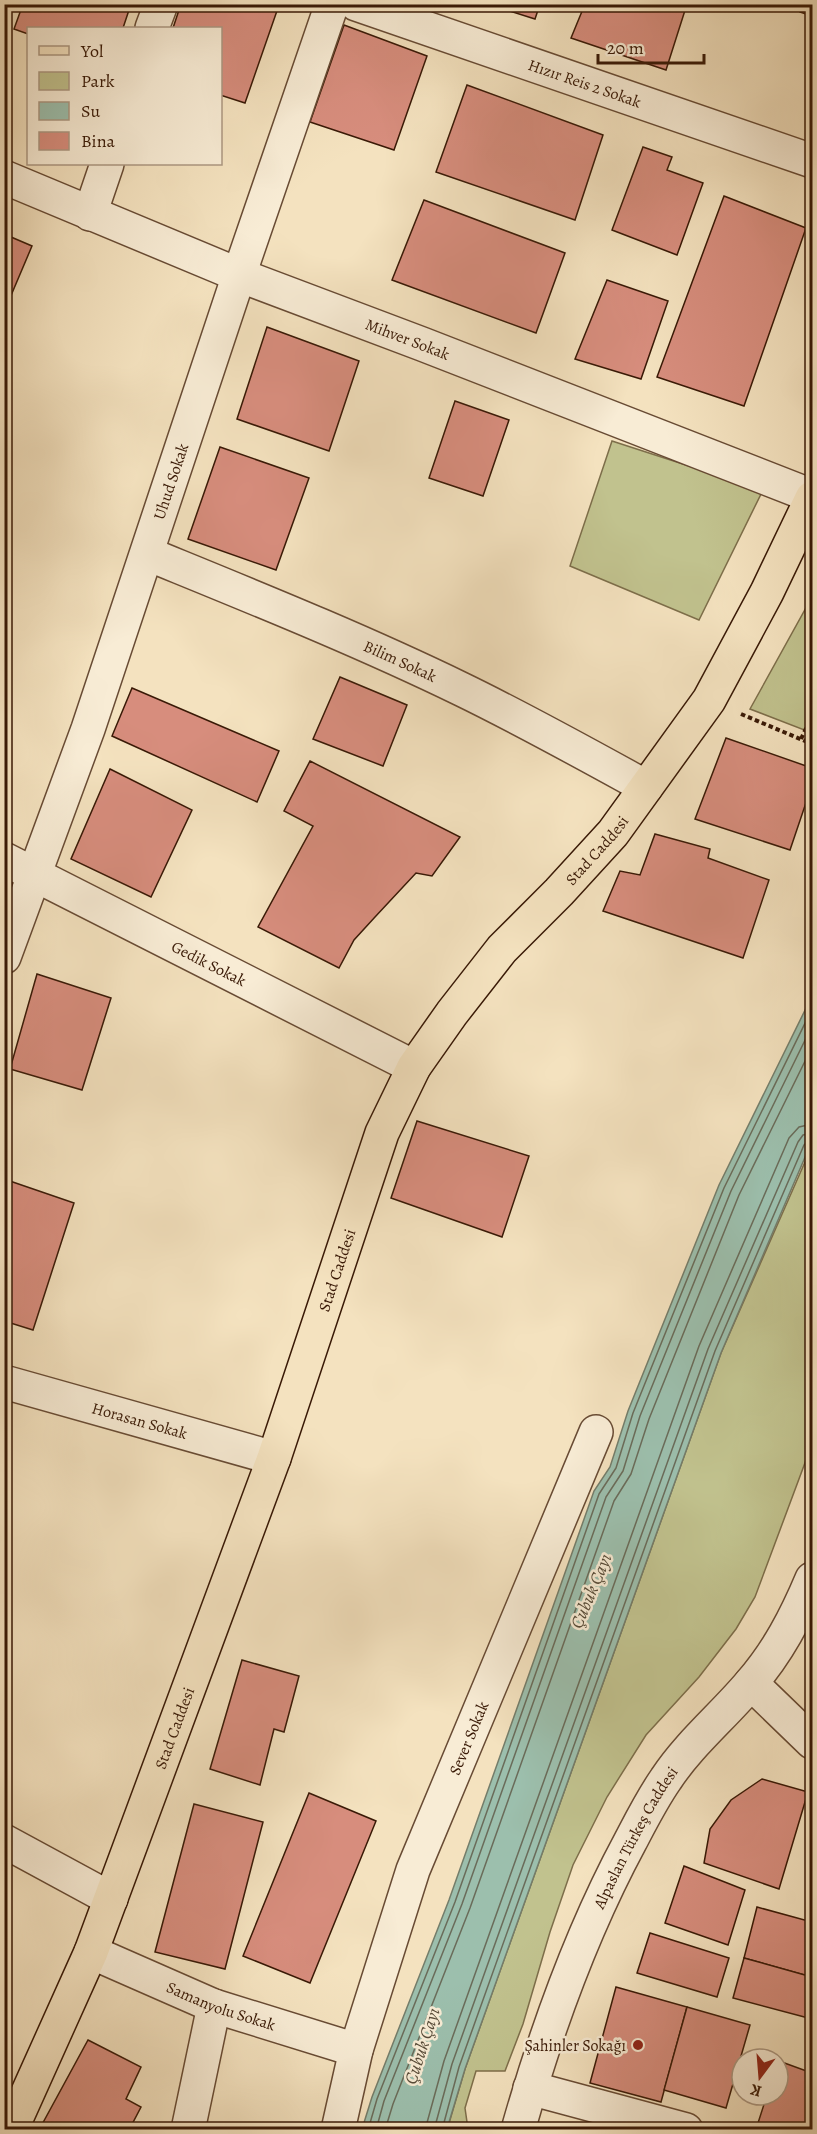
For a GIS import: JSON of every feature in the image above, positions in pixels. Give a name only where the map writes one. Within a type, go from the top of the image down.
[{"type":"main road","name":"Stad Caddesi","points":[[11,2130],[91,1952],[274,1458],[382,1133],[414,1067],[452,1013],[502,949],[613,833],[710,700],[767,592],[813,497]]},
{"type":"street","points":[[152,27],[160,4]]},
{"type":"street","name":"Uhud Sokak","points":[[4,957],[88,729],[239,275],[333,4]]},
{"type":"street","name":"Hızır Reis 2 Sokak","points":[[356,4],[690,120],[813,160]]},
{"type":"street","points":[[90,214],[107,165]]},
{"type":"street","name":"Mihver Sokak","points":[[4,177],[239,275],[813,497]]},
{"type":"street","name":"Bilim Sokak","points":[[148,554],[284,609],[460,688],[646,786]]},
{"type":"street","name":"Gedik Sokak","points":[[4,859],[414,1067]]},
{"type":"street","name":"Horasan Sokak","points":[[4,1382],[274,1458]]},
{"type":"street","name":"Sever Sokak","points":[[338,2130],[356,2050],[413,1870],[596,1432]]},
{"type":"street","name":"Alpaslan Türkeş Caddesi","points":[[518,2130],[545,2042],[585,1936],[614,1872],[638,1827],[666,1778],[751,1683],[779,1647],[813,1579]]},
{"type":"street","points":[[751,1683],[808,1729]]},
{"type":"street","points":[[4,1841],[111,1899]]},
{"type":"street","name":"Samanyolu Sokak","points":[[91,1952],[214,2006],[356,2050]]},
{"type":"street","points":[[188,2130],[214,2006]]},
{"type":"street","points":[[530,2088],[686,2130]]},
{"type":"path","points":[[710,700],[813,744]]},
{"type":"path","points":[[801,740],[813,716]]},
{"type":"green space","points":[[612,441],[763,490],[699,620],[570,566]]},
{"type":"green space","points":[[812,597],[812,733],[750,709]]},
{"type":"green space","points":[[812,1146],[812,1444],[755,1597],[736,1629],[699,1677],[646,1735],[607,1797],[573,1865],[550,1932],[523,2024],[505,2071],[476,2071],[465,2108],[468,2129],[447,2130],[465,2069],[721,1353]]},
{"type":"water","name":"Çubuk Çayı","points":[[812,996],[812,1141],[721,1353],[465,2069],[447,2129],[362,2129],[372,2097],[449,1900],[594,1491],[610,1467],[628,1411],[719,1185]]},
{"type":"building","points":[[23,4],[131,4],[123,27],[27,27],[27,34],[14,29]]},
{"type":"building","points":[[181,4],[279,5],[245,103],[222,96],[222,27],[173,27]]},
{"type":"building","points":[[487,4],[540,4],[535,19]]},
{"type":"building","points":[[585,4],[687,4],[666,70],[571,38]]},
{"type":"building","points":[[803,4],[812,4],[812,16],[800,12]]},
{"type":"building","points":[[344,25],[427,56],[394,150],[310,122]]},
{"type":"building","points":[[467,85],[603,135],[575,220],[436,172]]},
{"type":"building","points":[[643,147],[672,157],[667,170],[703,183],[677,255],[612,230]]},
{"type":"building","points":[[724,196],[806,228],[744,406],[657,377]]},
{"type":"building","points":[[424,200],[565,253],[536,333],[392,280]]},
{"type":"building","points":[[4,234],[32,246],[4,312]]},
{"type":"building","points":[[607,280],[668,301],[641,379],[575,359]]},
{"type":"building","points":[[267,327],[359,361],[329,451],[237,419]]},
{"type":"building","points":[[455,401],[509,420],[483,496],[429,478]]},
{"type":"building","points":[[220,447],[309,478],[276,570],[188,539]]},
{"type":"building","points":[[340,677],[407,705],[383,766],[313,739]]},
{"type":"building","points":[[132,688],[279,751],[257,802],[112,736]]},
{"type":"building","points":[[726,738],[812,768],[812,785],[790,850],[695,819]]},
{"type":"building","points":[[310,761],[460,837],[432,876],[416,873],[375,917],[354,940],[339,968],[258,927],[313,826],[284,811]]},
{"type":"building","points":[[110,769],[192,810],[151,897],[71,859]]},
{"type":"building","points":[[655,834],[710,849],[708,858],[769,880],[743,958],[603,911],[620,871],[640,875]]},
{"type":"building","points":[[37,974],[111,998],[82,1090],[10,1069]]},
{"type":"building","points":[[417,1121],[529,1156],[502,1237],[391,1198]]},
{"type":"building","points":[[4,1179],[74,1203],[33,1330],[4,1321]]},
{"type":"building","points":[[242,1660],[299,1676],[284,1732],[274,1729],[260,1785],[210,1769]]},
{"type":"building","points":[[762,1779],[808,1792],[779,1889],[704,1863],[710,1829],[731,1800]]},
{"type":"building","points":[[309,1793],[376,1821],[310,1983],[243,1956]]},
{"type":"building","points":[[194,1804],[263,1822],[225,1969],[155,1952]]},
{"type":"building","points":[[684,1866],[745,1890],[728,1945],[665,1923]]},
{"type":"building","points":[[757,1907],[812,1922],[812,1977],[744,1958]]},
{"type":"building","points":[[650,1933],[729,1958],[717,1997],[637,1973]]},
{"type":"building","points":[[744,1958],[812,1977],[812,2019],[733,1998]]},
{"type":"building","name":"Şahinler Sokağı","points":[[616,1987],[687,2007],[661,2102],[590,2083]]},
{"type":"building","points":[[687,2007],[750,2025],[744,2047],[730,2047],[730,2094],[726,2108],[664,2090]]},
{"type":"building","points":[[88,2040],[141,2067],[126,2099],[141,2107],[129,2130],[39,2130]]},
{"type":"building","points":[[790,2065],[812,2073],[812,2130],[778,2130],[758,2123],[763,2107],[790,2107]]},
{"type":"place","name":"Şahinler Sokağı","points":[[638,2045]]}]
